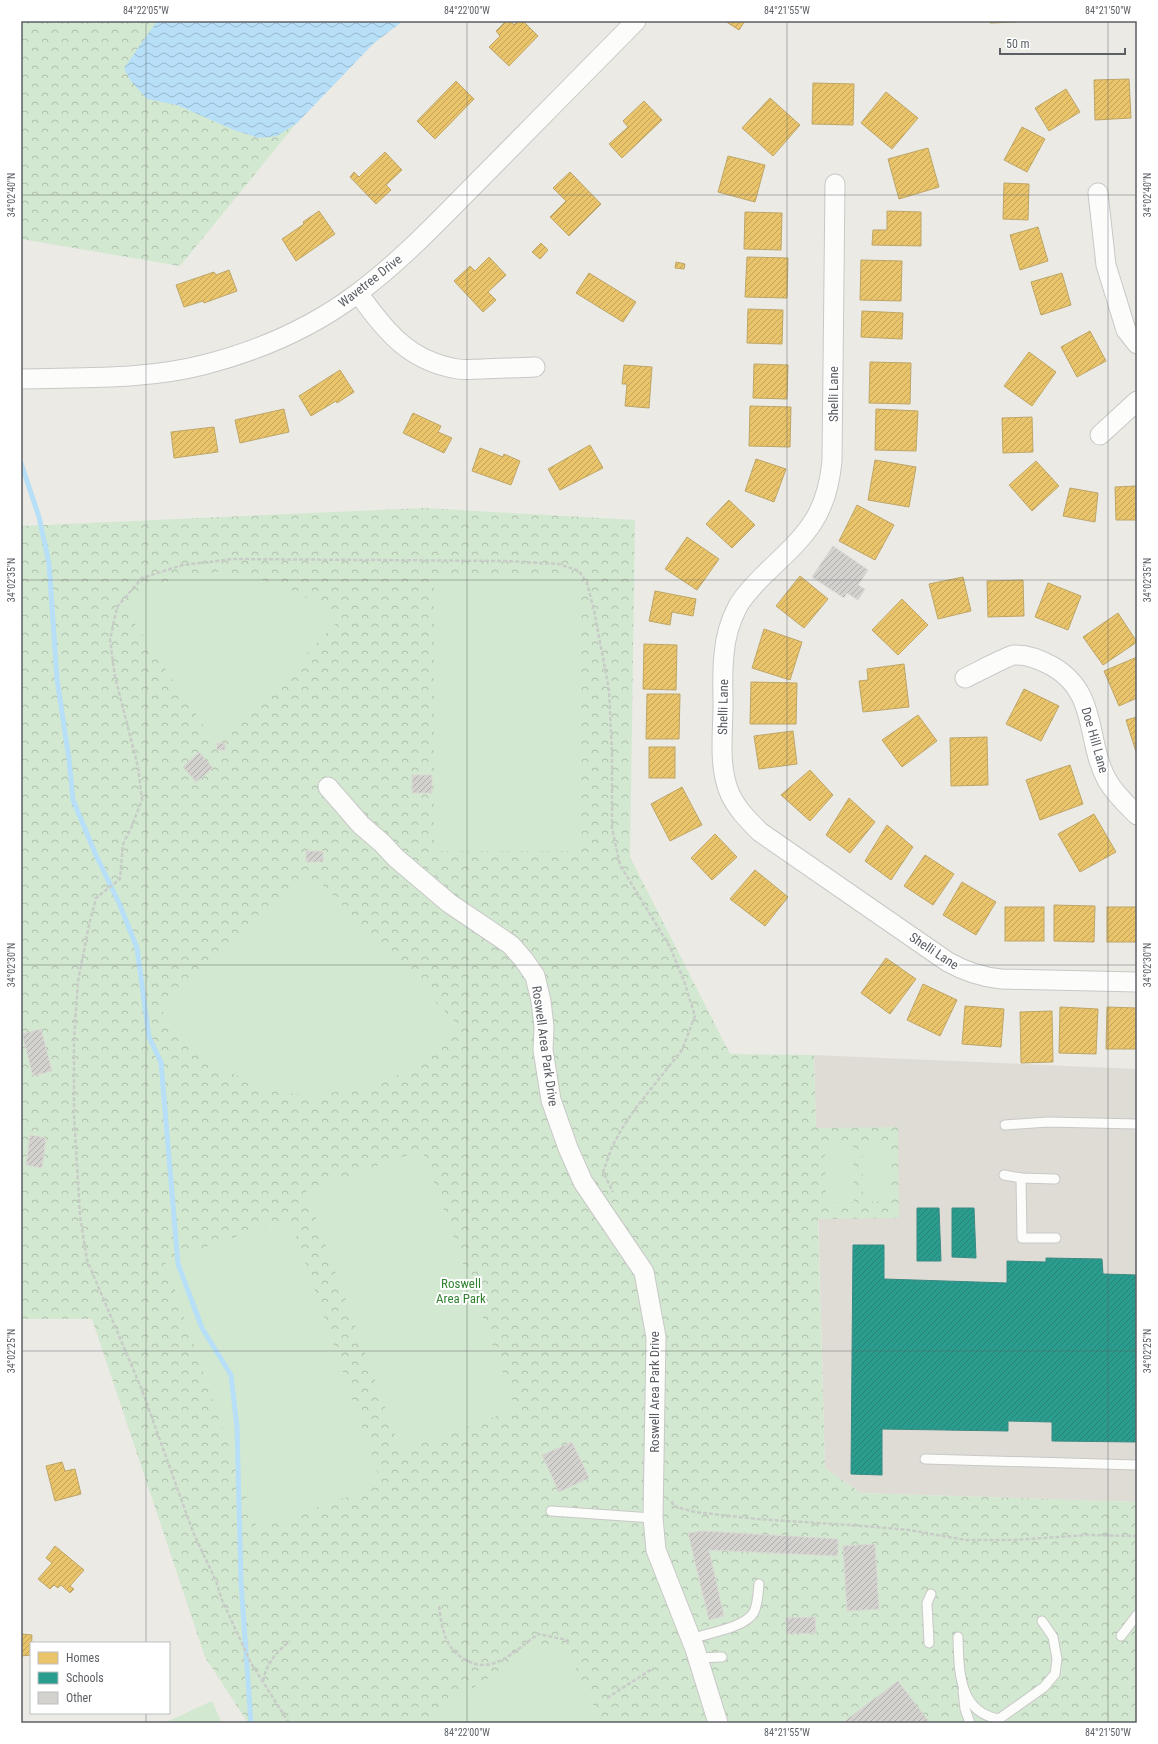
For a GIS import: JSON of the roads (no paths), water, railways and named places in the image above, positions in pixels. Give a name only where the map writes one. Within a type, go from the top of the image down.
[{"type":"street","name":"Wavetree Drive","points":[[21,379],[124,376],[165,372],[203,365],[246,352],[281,338],[321,317],[358,293],[405,254],[636,21]]},
{"type":"street","name":"Shelli Lane","points":[[835,184],[832,460],[830,480],[823,505],[812,526],[798,543],[750,588],[738,606],[729,626],[724,656],[722,759],[725,778],[730,794],[743,815],[760,832],[942,958],[965,971],[982,977],[1001,979],[1137,982]]},
{"type":"street","points":[[1098,193],[1106,265],[1126,330],[1137,344]]},
{"type":"street","points":[[358,293],[385,329],[403,345],[419,355],[441,365],[459,370],[535,367]]},
{"type":"street","points":[[1100,435],[1137,400]]},
{"type":"street","name":"Doe Hill Lane","points":[[964,678],[1014,655],[1040,659],[1064,673],[1081,693],[1086,705],[1099,761],[1108,780],[1121,799],[1137,815]]},
{"type":"street","name":"Roswell Area Park Drive","points":[[328,787],[361,825],[382,843],[396,858],[449,903],[511,945],[535,976],[541,1001],[544,1027],[543,1050],[550,1100],[568,1148],[583,1182],[644,1272],[656,1337],[653,1518],[656,1550],[691,1638],[718,1723]]},
{"type":"lane","points":[[1005,1125],[1048,1122],[1137,1124]]},
{"type":"lane","points":[[1004,1175],[1021,1178],[1055,1179]]},
{"type":"lane","points":[[1021,1178],[1022,1238],[1056,1238]]},
{"type":"lane","points":[[925,1459],[1137,1465]]},
{"type":"lane","points":[[551,1511],[653,1518]]},
{"type":"lane","points":[[691,1638],[741,1624],[748,1619],[757,1603],[759,1584]]},
{"type":"lane","points":[[929,1643],[927,1603],[931,1594]]},
{"type":"lane","points":[[1121,1636],[1137,1615]]},
{"type":"lane","points":[[963,1691],[974,1706],[993,1718],[999,1719],[1011,1712],[1044,1687],[1056,1670],[1057,1659],[1053,1637],[1042,1620]]},
{"type":"lane","points":[[958,1637],[960,1676],[965,1709],[970,1723]]},
{"type":"lane","points":[[697,1658],[722,1657]]},
{"type":"lane","points":[[1006,1723],[1011,1712]]},
{"type":"water","points":[[157,21],[403,21],[374,43],[297,123],[277,136],[259,138],[234,130],[177,105],[147,99],[130,80],[124,68]]},
{"type":"waterway","points":[[21,463],[39,517],[49,563],[57,679],[69,759],[73,800],[95,853],[119,903],[137,948],[149,1037],[161,1062],[178,1264],[202,1328],[231,1375],[237,1427],[241,1582],[251,1723]]},
{"type":"park label","name":"Roswell Area Park","points":[[461,1290]]}]
